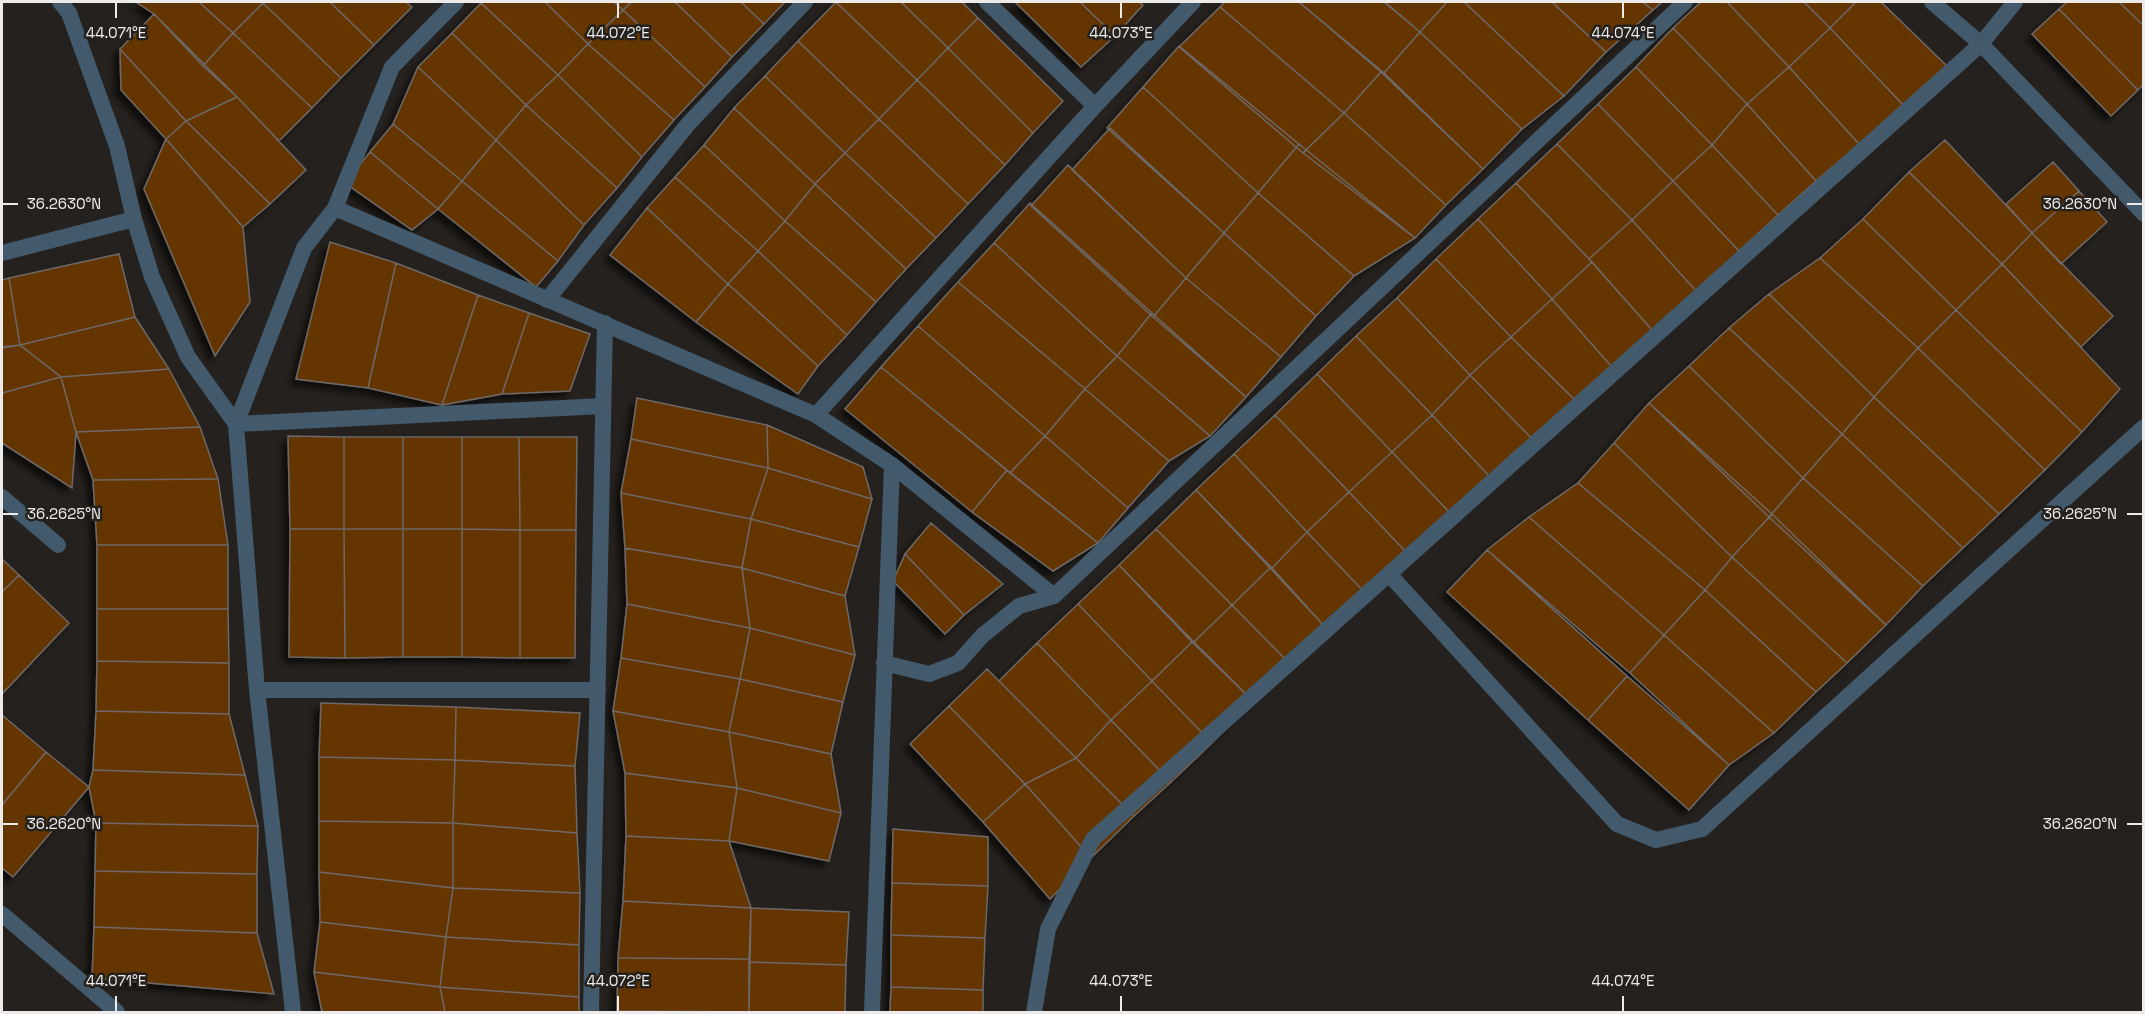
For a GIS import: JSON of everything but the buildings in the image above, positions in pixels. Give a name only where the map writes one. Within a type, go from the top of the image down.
[{"type":"street","points":[[82,2],[65,7],[117,146],[134,219],[152,278],[188,357],[236,424]]},
{"type":"street","points":[[293,1012],[257,690],[236,424],[304,248],[335,208],[392,67],[456,2]]},
{"type":"street","points":[[547,300],[689,123],[805,2]]},
{"type":"street","points":[[987,2],[1095,106]]},
{"type":"street","points":[[816,414],[1095,106],[1193,2]]},
{"type":"street","points":[[884,663],[929,674],[958,663],[982,636],[1019,606],[1054,596],[1685,2]]},
{"type":"street","points":[[1932,2],[1981,44],[2144,214]]},
{"type":"street","points":[[1034,1012],[1048,929],[1094,839],[1981,44],[2015,2]]},
{"type":"street","points":[[335,208],[816,414],[892,465],[1054,596]]},
{"type":"street","points":[[2,253],[134,219]]},
{"type":"street","points":[[591,1012],[605,323]]},
{"type":"street","points":[[236,424],[603,406]]},
{"type":"street","points":[[1389,574],[1617,824],[1656,840],[1702,829],[2144,427]]},
{"type":"street","points":[[872,1012],[892,465]]},
{"type":"street","points":[[2,496],[58,545]]},
{"type":"street","points":[[257,690],[598,690]]},
{"type":"street","points":[[2,914],[117,1012]]}]
